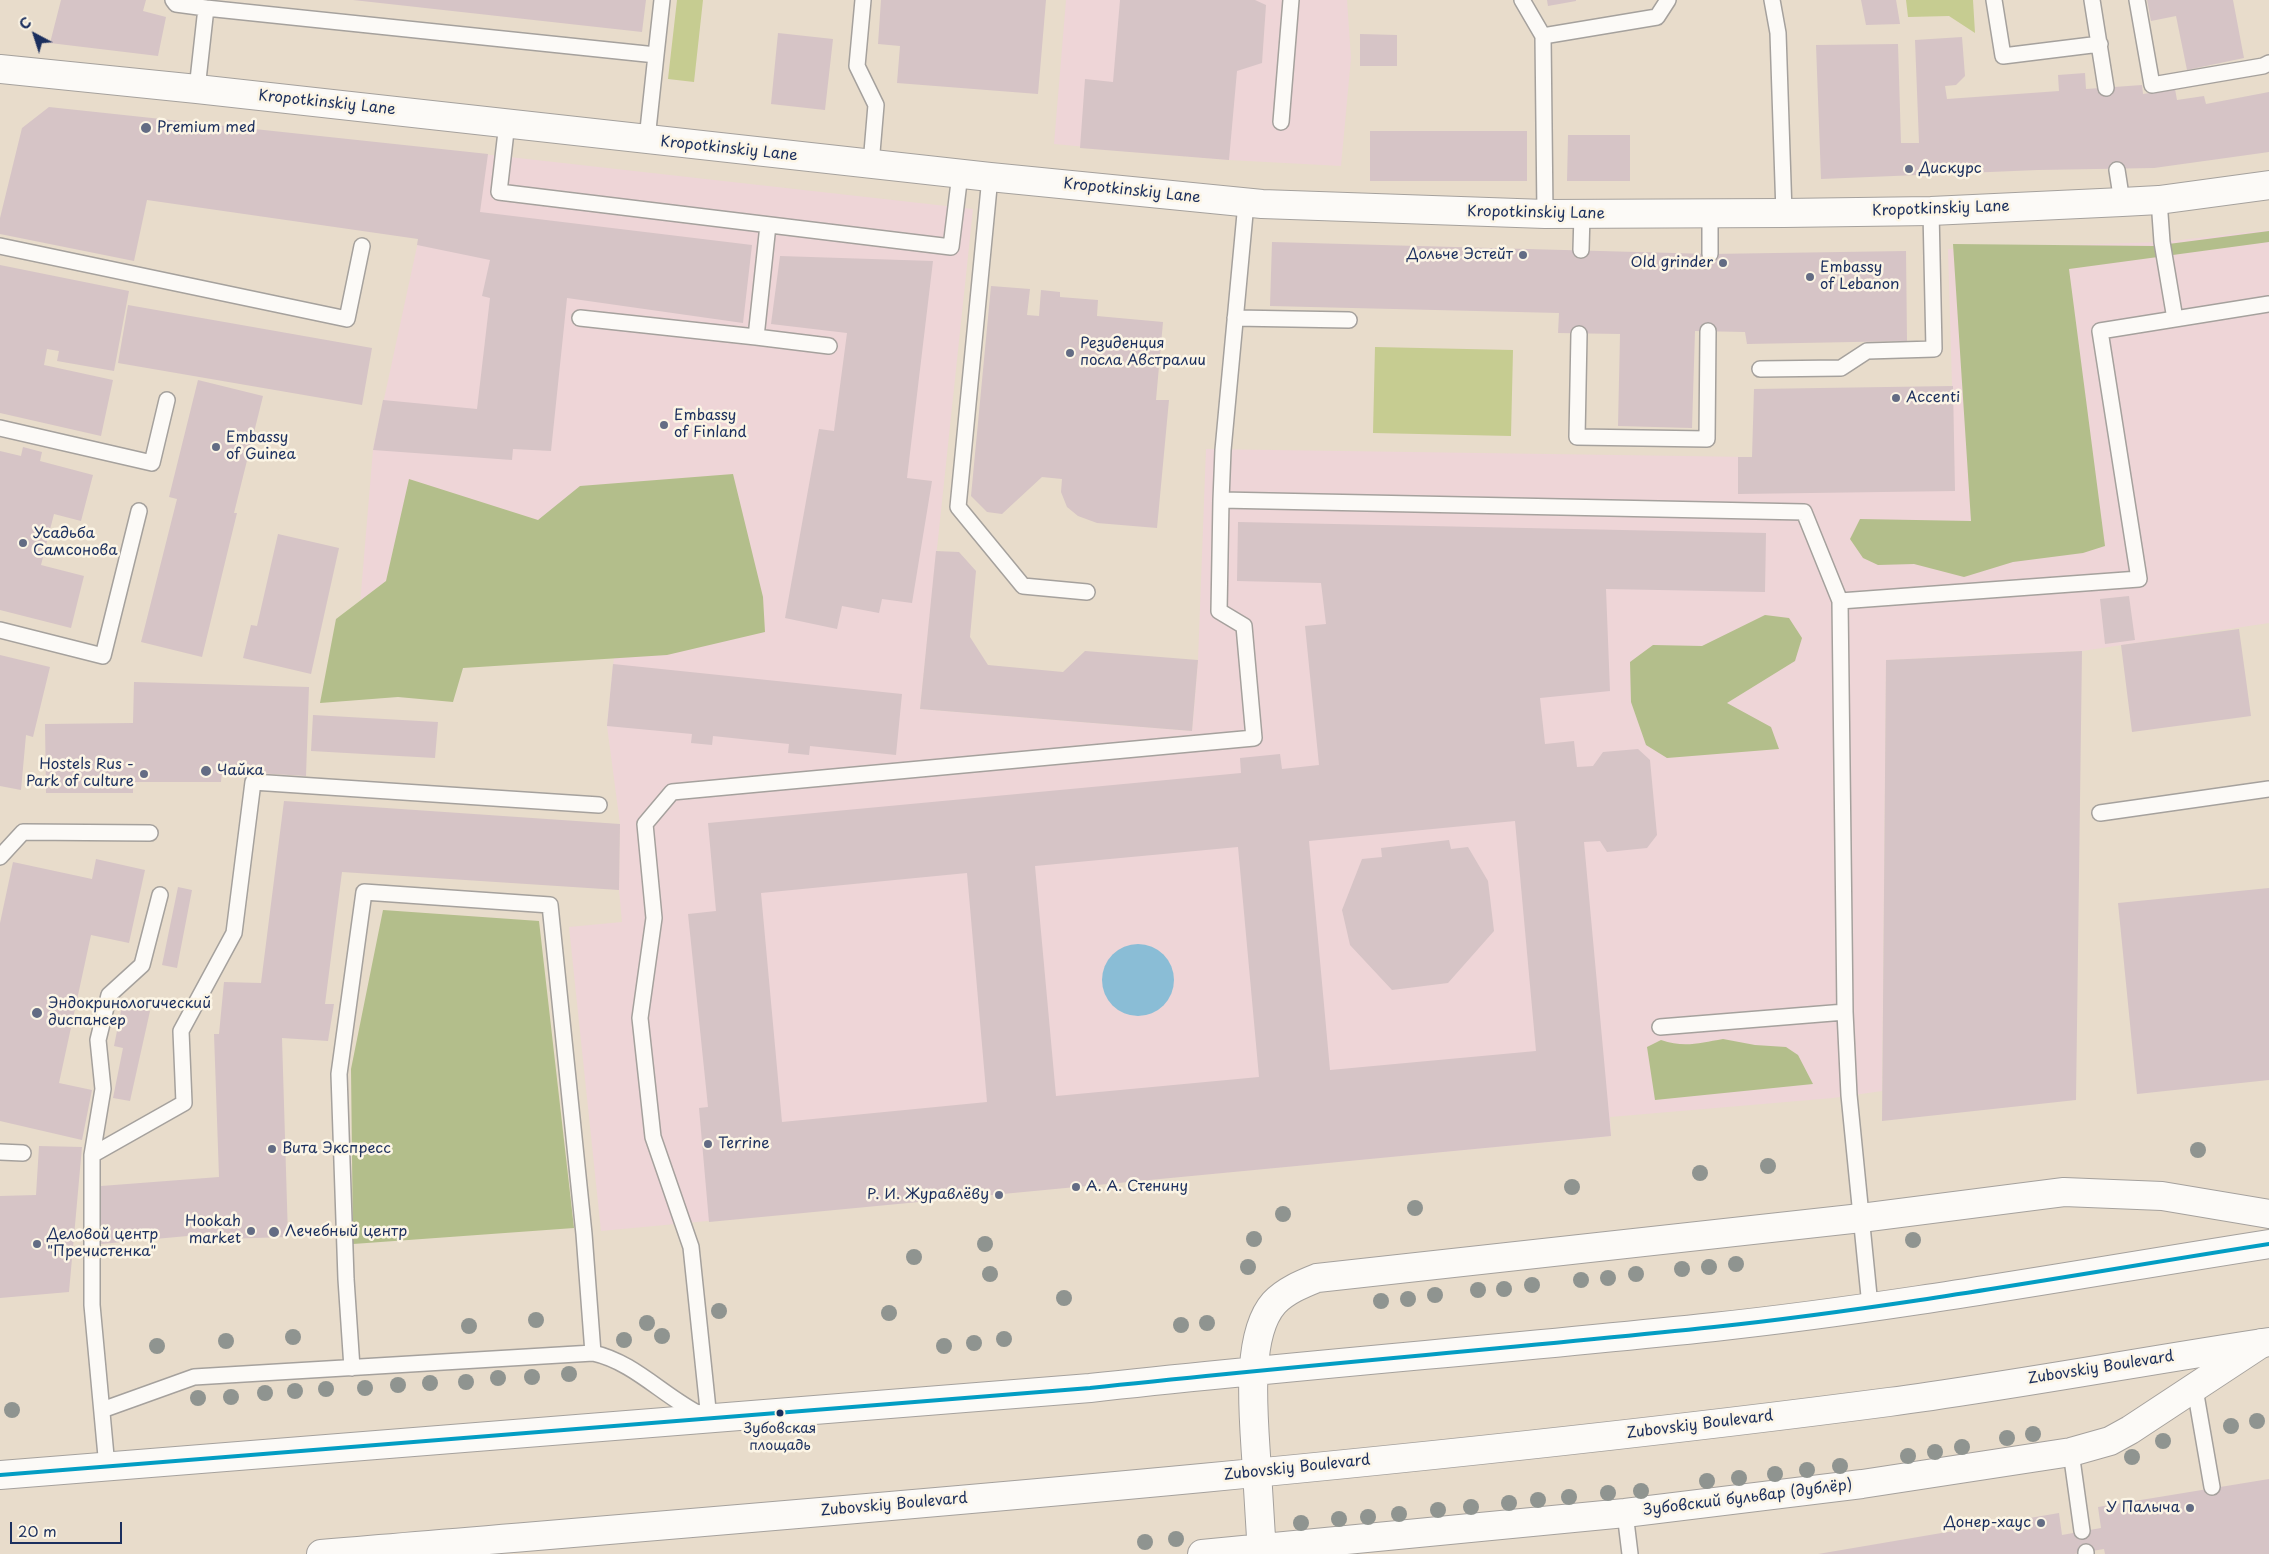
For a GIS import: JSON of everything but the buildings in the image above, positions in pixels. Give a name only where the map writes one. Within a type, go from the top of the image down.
[{"type":"main road","name":"Kropotkinskiy Lane","points":[[0,69],[197,88],[647,140],[1246,203],[1545,214],[1784,214],[1931,211],[2159,200],[2269,185]]},
{"type":"main road","points":[[1262,1551],[1256,1472],[1253,1370],[1263,1321],[1274,1303],[1294,1288],[1317,1278],[1861,1218],[2064,1192],[2162,1196],[2269,1214]]},
{"type":"main road","points":[[0,1475],[1082,1389],[1253,1370],[1716,1326],[1870,1306],[2269,1244]]},
{"type":"main road","name":"Зубовский бульвар (дублёр)","points":[[1202,1554],[1262,1551],[1625,1513],[1862,1484],[2071,1452],[2110,1441],[2195,1389],[2265,1342]]},
{"type":"main road","name":"Zubovskiy Boulevard","points":[[321,1554],[1030,1494],[1622,1434],[1895,1401],[2265,1342]]},
{"type":"lane","points":[[173,0],[176,4],[206,8],[656,55]]},
{"type":"lane","points":[[647,140],[662,0]]},
{"type":"lane","points":[[863,0],[857,66],[876,105],[871,164]]},
{"type":"lane","points":[[1281,122],[1291,0]]},
{"type":"lane","points":[[1522,0],[1543,36],[1545,214]]},
{"type":"lane","points":[[1543,36],[1657,17],[1668,0]]},
{"type":"lane","points":[[1772,0],[1778,33],[1784,214]]},
{"type":"lane","points":[[1994,0],[2003,56],[2100,44]]},
{"type":"lane","points":[[2092,0],[2106,88]]},
{"type":"lane","points":[[2137,0],[2152,85],[2263,66],[2269,62]]},
{"type":"lane","points":[[197,88],[206,8]]},
{"type":"lane","points":[[507,123],[499,192],[951,247],[960,174]]},
{"type":"lane","points":[[2117,170],[2122,202]]},
{"type":"lane","points":[[990,177],[958,507],[1024,586],[1087,592]]},
{"type":"lane","points":[[2159,200],[2162,242],[2175,319]]},
{"type":"lane","points":[[709,1419],[691,1247],[652,1137],[640,1018],[654,918],[645,824],[672,792],[1254,738],[1244,626],[1219,611],[1223,450],[1246,203]]},
{"type":"lane","points":[[1760,370],[1841,368],[1867,350],[1934,349],[1931,211]]},
{"type":"lane","points":[[1710,213],[1710,254]]},
{"type":"lane","points":[[1581,250],[1582,214]]},
{"type":"lane","points":[[756,337],[768,224]]},
{"type":"lane","points":[[0,246],[346,319],[362,246]]},
{"type":"lane","points":[[1840,601],[2140,579],[2100,331],[2269,304]]},
{"type":"lane","points":[[580,318],[829,346]]},
{"type":"lane","points":[[1235,318],[1349,320]]},
{"type":"lane","points":[[1579,334],[1576,437],[1707,440],[1708,331]]},
{"type":"lane","points":[[0,428],[152,464],[167,400]]},
{"type":"lane","points":[[1221,500],[1804,512],[1840,601],[1845,1012],[1849,1095],[1855,1135],[1870,1306]]},
{"type":"lane","points":[[0,630],[103,656],[139,512]]},
{"type":"lane","points":[[92,1155],[184,1103],[182,1031],[234,933],[254,782],[598,805]]},
{"type":"lane","points":[[2100,813],[2269,789]]},
{"type":"lane","points":[[0,857],[23,832],[150,833]]},
{"type":"lane","points":[[352,1368],[346,1279],[339,1074],[364,892],[550,905],[584,1234],[593,1352]]},
{"type":"lane","points":[[106,1467],[92,1305],[92,1155],[103,1089],[98,1040],[109,995],[142,965],[160,895]]},
{"type":"lane","points":[[1660,1027],[1845,1012]]},
{"type":"lane","points":[[0,1152],[23,1154]]},
{"type":"lane","points":[[102,1410],[194,1378],[593,1352],[609,1356],[623,1363],[679,1404],[709,1419]]},
{"type":"lane","points":[[2195,1389],[2212,1488]]},
{"type":"lane","points":[[2071,1452],[2082,1531]]},
{"type":"lane","points":[[1625,1513],[1630,1554]]},
{"type":"shaded area","points":[[1066,0],[1347,0],[1351,58],[1341,166],[1229,160],[1054,144]]},
{"type":"shaded area","points":[[438,149],[973,209],[920,709],[1192,731],[1198,660],[1206,449],[1752,457],[1954,454],[1948,249],[2162,242],[2269,230],[2269,623],[2082,651],[1886,660],[1882,1091],[1833,1098],[1610,1117],[1611,1136],[601,1231],[569,927],[622,922],[619,890],[620,824],[607,726],[617,627],[360,604],[373,450]]},
{"type":"green space","points":[[677,0],[703,0],[694,82],[668,79]]},
{"type":"green space","points":[[1906,0],[1973,0],[1975,33],[1949,16],[1908,17]]},
{"type":"green space","points":[[2269,231],[2269,242],[2069,269],[2105,546],[2083,553],[2013,562],[1964,577],[1914,564],[1878,565],[1863,558],[1850,539],[1860,519],[1971,521],[1953,244],[2153,246]]},
{"type":"green space","points":[[1375,347],[1513,350],[1511,436],[1373,433]]},
{"type":"green space","points":[[733,474],[763,597],[765,632],[667,655],[463,668],[453,702],[398,697],[320,703],[336,619],[386,581],[409,479],[538,520],[580,486]]},
{"type":"green space","points":[[1765,615],[1789,618],[1802,638],[1795,661],[1727,703],[1771,727],[1779,749],[1667,758],[1646,745],[1631,702],[1630,662],[1653,645],[1702,646]]},
{"type":"green space","points":[[383,910],[539,921],[574,1228],[353,1244],[351,1069]]},
{"type":"green space","points":[[1723,1039],[1755,1045],[1786,1047],[1798,1055],[1813,1084],[1655,1100],[1647,1047],[1661,1040],[1685,1044]]},
{"type":"water","points":[[1145,944],[1164,954],[1172,966],[1174,980],[1172,994],[1164,1006],[1152,1014],[1131,1016],[1112,1006],[1104,994],[1102,973],[1112,954],[1124,946]]},
{"type":"transit line","points":[[0,1475],[1090,1388],[1636,1335],[1853,1310],[2269,1244]]},
{"type":"place","name":"Premium med","points":[[146,128]]},
{"type":"place","name":"Дискурс","points":[[1909,169]]},
{"type":"place","name":"Дольче Эстейт","points":[[1523,255]]},
{"type":"place","name":"Old grinder","points":[[1723,263]]},
{"type":"place","name":"Embassy of Lebanon","points":[[1810,277]]},
{"type":"place","name":"Резиденция посла Австралии","points":[[1070,353]]},
{"type":"place","name":"Accenti","points":[[1896,398]]},
{"type":"place","name":"Embassy of Finland","points":[[664,425]]},
{"type":"place","name":"Embassy of Guinea","points":[[216,447]]},
{"type":"place","name":"Усадьба Самсонова","points":[[23,543]]},
{"type":"place","name":"Чайка","points":[[206,771]]},
{"type":"place","name":"Hostels Rus - Park of culture","points":[[144,774]]},
{"type":"place","name":"Эндокринологический диспансер","points":[[37,1013]]},
{"type":"place","name":"Terrine","points":[[708,1144]]},
{"type":"place","name":"Вита Экспресс","points":[[272,1149]]},
{"type":"place","name":"А. А. Стенину","points":[[1076,1187]]},
{"type":"place","name":"Р. И. Журавлёву","points":[[999,1195]]},
{"type":"place","name":"Hookah market","points":[[251,1231]]},
{"type":"place","name":"Лечебный центр","points":[[274,1232]]},
{"type":"place","name":"Деловой центр \"Пречистенка\"","points":[[37,1244]]},
{"type":"place","name":"Зубовская площадь","points":[[780,1413]]},
{"type":"place","name":"У Палыча","points":[[2190,1508]]},
{"type":"place","name":"Донер-хаус","points":[[2041,1523]]}]
